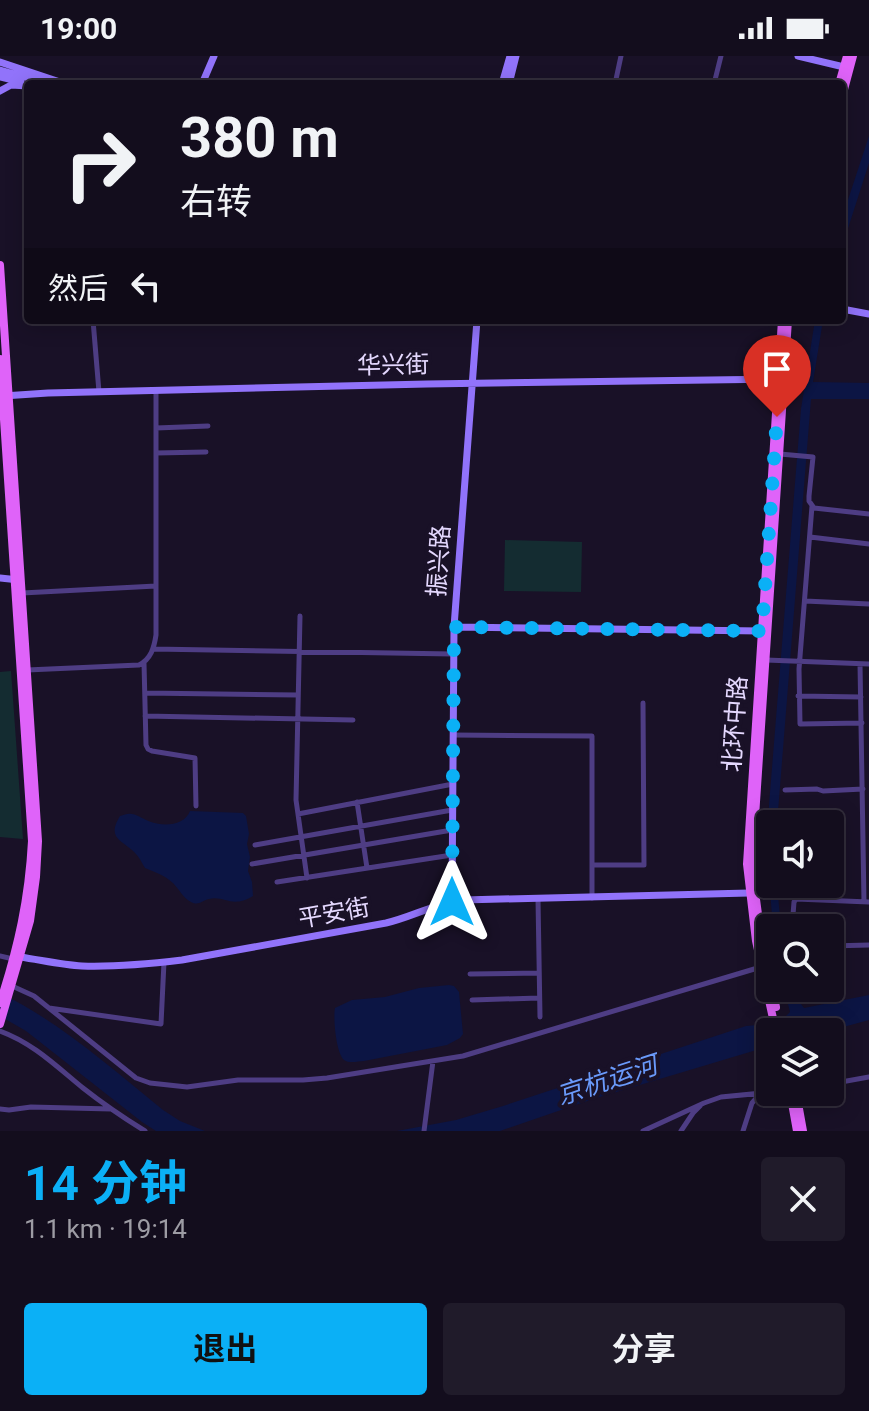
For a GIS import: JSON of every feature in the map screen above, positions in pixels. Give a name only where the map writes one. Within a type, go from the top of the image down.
[{"type":"main road","points":[[840,80],[847,56]]},
{"type":"main road","points":[[846,82],[853,56]]},
{"type":"main road","points":[[0,265],[32,841],[27,901],[17,958]]},
{"type":"main road","name":"北环中路","points":[[758,914],[753,864],[780,454],[785,324]]},
{"type":"main road","points":[[0,359],[6,396],[2,428],[18,580],[22,593],[38,841],[33,901],[1,1021]]},
{"type":"main road","name":"北环中路","points":[[756,941],[747,864],[748,821],[782,379]]},
{"type":"main road","points":[[0,1003],[8,989]]},
{"type":"main road","name":"北环中路","points":[[773,1002],[776,1018]]},
{"type":"main road","name":"北环中路","points":[[774,1002],[775,1014]]},
{"type":"main road","points":[[794,1106],[800,1131]]},
{"type":"main road","points":[[797,1106],[800,1131]]},
{"type":"street","points":[[204,80],[214,56]]},
{"type":"street","points":[[503,80],[510,56]]},
{"type":"street","points":[[510,80],[516,56]]},
{"type":"street","points":[[616,80],[621,56]]},
{"type":"street","points":[[715,80],[721,56]]},
{"type":"street","points":[[798,56],[844,67]]},
{"type":"street","points":[[0,62],[54,80]]},
{"type":"street","points":[[0,70],[36,80]]},
{"type":"street","points":[[0,77],[24,84]]},
{"type":"street","points":[[0,91],[11,85],[24,85]]},
{"type":"street","points":[[846,308],[869,314]]},
{"type":"street","points":[[93,324],[99,392]]},
{"type":"street","name":"振兴路","points":[[452,902],[454,627],[477,324]]},
{"type":"street","name":"华兴街","points":[[6,396],[473,383],[782,379]]},
{"type":"street","points":[[27,670],[139,665],[153,649],[156,635],[156,390]]},
{"type":"street","points":[[156,428],[208,426]]},
{"type":"street","points":[[156,453],[206,452]]},
{"type":"street","points":[[780,454],[813,457],[798,696],[800,724],[862,723]]},
{"type":"street","points":[[812,506],[869,514]]},
{"type":"street","points":[[810,537],[869,544]]},
{"type":"street","points":[[0,578],[18,580]]},
{"type":"street","points":[[22,593],[156,586]]},
{"type":"street","points":[[805,601],[869,604]]},
{"type":"street","points":[[300,616],[296,787],[307,878]]},
{"type":"street","points":[[454,627],[762,631]]},
{"type":"street","points":[[153,649],[453,654]]},
{"type":"street","points":[[766,659],[869,664]]},
{"type":"street","points":[[144,662],[146,745],[148,749],[195,758],[196,806]]},
{"type":"street","points":[[793,914],[796,899],[867,902],[863,789],[866,747],[860,664]]},
{"type":"street","points":[[145,693],[298,695]]},
{"type":"street","points":[[798,696],[861,697]]},
{"type":"street","points":[[592,865],[644,865],[643,703]]},
{"type":"street","points":[[145,716],[353,720]]},
{"type":"street","points":[[453,735],[592,736],[592,898]]},
{"type":"street","points":[[298,814],[453,784]]},
{"type":"street","points":[[785,790],[863,789]]},
{"type":"street","points":[[357,802],[367,868]]},
{"type":"street","points":[[255,845],[452,810]]},
{"type":"street","points":[[252,864],[452,830]]},
{"type":"street","points":[[277,882],[452,855]]},
{"type":"street","name":"平安街","points":[[0,956],[92,966],[164,962],[386,923],[452,902],[749,893]]},
{"type":"street","points":[[538,899],[540,1017]]},
{"type":"street","points":[[844,946],[869,945]]},
{"type":"street","points":[[48,1007],[161,1024],[164,962]]},
{"type":"street","points":[[8,989],[34,996],[136,1078],[150,1083],[187,1087],[238,1080],[327,1078],[463,1056],[756,966]]},
{"type":"street","points":[[470,974],[539,973]]},
{"type":"street","points":[[472,1000],[539,998]]},
{"type":"street","points":[[0,1031],[23,1040],[41,1052],[84,1089],[145,1131]]},
{"type":"street","points":[[424,1131],[433,1061]]},
{"type":"street","points":[[844,1081],[869,1077]]},
{"type":"street","points":[[643,1131],[721,1097],[756,1094]]},
{"type":"street","points":[[743,1131],[756,1099]]},
{"type":"street","points":[[681,1131],[704,1103]]},
{"type":"street","points":[[0,1109],[112,1109]]},
{"type":"green space","points":[[505,540],[582,542],[581,592],[504,591]]},
{"type":"green space","points":[[11,671],[23,839],[0,837],[0,672]]},
{"type":"water","points":[[869,136],[869,163],[846,235],[846,206]]},
{"type":"water","points":[[814,324],[822,324],[813,382],[869,383],[869,399],[811,399],[778,810],[769,810],[801,409]]},
{"type":"water","points":[[190,811],[243,813],[246,816],[250,857],[248,871],[253,896],[234,902],[214,898],[191,902],[170,880],[145,868],[115,833],[120,816],[126,814],[156,824],[168,824],[179,822]]},
{"type":"water","points":[[771,898],[778,898],[780,914],[772,914]]},
{"type":"water","points":[[449,985],[459,992],[463,1034],[460,1038],[447,1045],[364,1061],[349,1062],[341,1056],[335,1008],[352,1000]]},
{"type":"water","points":[[0,993],[64,1032],[163,1110],[205,1131],[156,1131],[142,1122],[26,1031],[0,1016]]},
{"type":"water","points":[[869,995],[869,1020],[844,1027],[844,1018],[784,1018],[790,1012],[788,1002],[800,1002],[804,1008]]},
{"type":"water","name":"京杭运河","points":[[756,1025],[756,1050],[593,1099],[500,1131],[397,1131],[456,1120],[503,1106]]},
{"type":"route","points":[[452,902],[454,627],[762,631],[777,417]]}]
